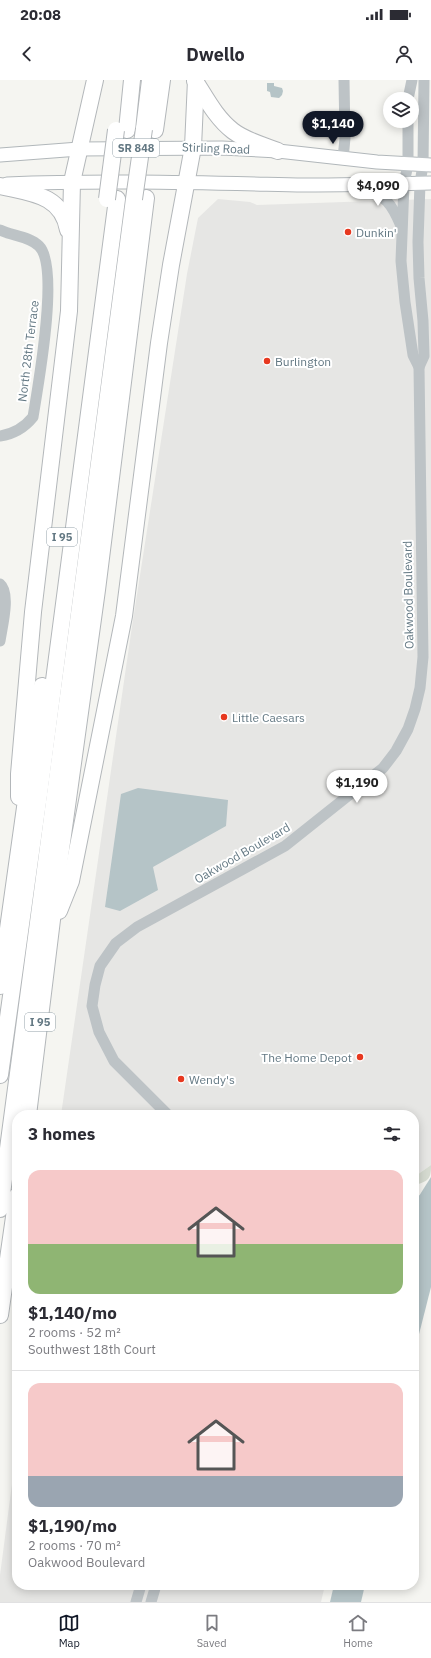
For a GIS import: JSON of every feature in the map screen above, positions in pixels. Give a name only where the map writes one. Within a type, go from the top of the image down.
[{"type":"highway","points":[[21,837],[18,774],[33,612],[69,311],[72,182],[95,80]]},
{"type":"highway","name":"I 95","points":[[0,986],[112,199],[121,130],[123,80]]},
{"type":"highway","points":[[121,130],[132,80]]},
{"type":"highway","points":[[149,129],[150,80]]},
{"type":"highway","name":"I 95","points":[[29,1110],[58,872],[97,590],[149,129],[162,80]]},
{"type":"highway","points":[[52,929],[71,881],[124,616],[159,343],[193,147],[196,80]]},
{"type":"highway","points":[[196,80],[220,118],[232,131],[278,152]]},
{"type":"highway","points":[[0,185],[40,195],[51,200],[62,213],[67,224],[71,243]]},
{"type":"highway","points":[[0,1075],[40,788],[112,199]]},
{"type":"highway","points":[[14,1110],[140,199]]},
{"type":"highway","points":[[0,1209],[12,1124]]},
{"type":"highway","points":[[0,1315],[12,1231]]},
{"type":"main road","name":"Stirling Road","points":[[0,155],[79,148],[238,148],[343,159],[427,165]]},
{"type":"main road","points":[[0,185],[72,182],[425,183]]},
{"type":"street","points":[[343,159],[345,131],[344,80]]},
{"type":"street","points":[[409,92],[412,80]]},
{"type":"street","name":"Oakwood Boulevard","points":[[418,367],[424,356],[424,321],[419,271],[427,165],[424,80]]},
{"type":"street","name":"Oakwood Boulevard","points":[[163,1110],[114,1061],[99,1032],[92,1006],[100,966],[116,943],[137,927],[297,838],[383,768],[396,751],[408,729],[415,710],[420,688],[423,657],[418,367],[413,355],[405,302],[401,261],[404,184],[408,164],[408,128]]},
{"type":"street","points":[[358,184],[384,197],[394,210],[402,227]]},
{"type":"street","name":"North 28th Terrace","points":[[0,230],[31,240],[39,246],[43,252],[47,264],[47,312],[33,417],[25,425],[15,431],[0,436]]},
{"type":"street","points":[[0,584],[6,596],[0,641]]},
{"type":"street","points":[[136,1602],[140,1590]]},
{"type":"street","points":[[151,1602],[155,1590]]},
{"type":"shaded area","points":[[267,83],[274,83],[274,86],[282,88],[282,95],[279,98],[271,97],[270,92],[267,91]]},
{"type":"shaded area","points":[[218,199],[250,202],[257,205],[431,199],[431,1165],[419,1173],[419,1110],[62,1110],[131,633],[187,274],[198,218]]},
{"type":"shaded area","points":[[138,788],[228,800],[226,826],[153,867],[158,890],[120,911],[105,907],[121,794]]},
{"type":"shaded area","points":[[431,1165],[428,1179],[419,1184],[419,1173]]},
{"type":"shaded area","points":[[431,1177],[431,1287],[419,1334],[419,1196]]},
{"type":"shaded area","points":[[12,1484],[12,1590],[324,1590],[321,1602],[0,1602],[0,1575]]},
{"type":"shaded area","points":[[333,1590],[364,1590],[361,1602],[330,1602]]},
{"type":"waterway","points":[[419,1200],[431,1200]]},
{"type":"place","name":"Dunkin'","points":[[348,232]]},
{"type":"place","name":"Burlington","points":[[267,361]]},
{"type":"place","name":"Little Caesars","points":[[224,717]]},
{"type":"place","name":"The Home Depot","points":[[360,1057]]},
{"type":"place","name":"Wendy's","points":[[181,1079]]}]
